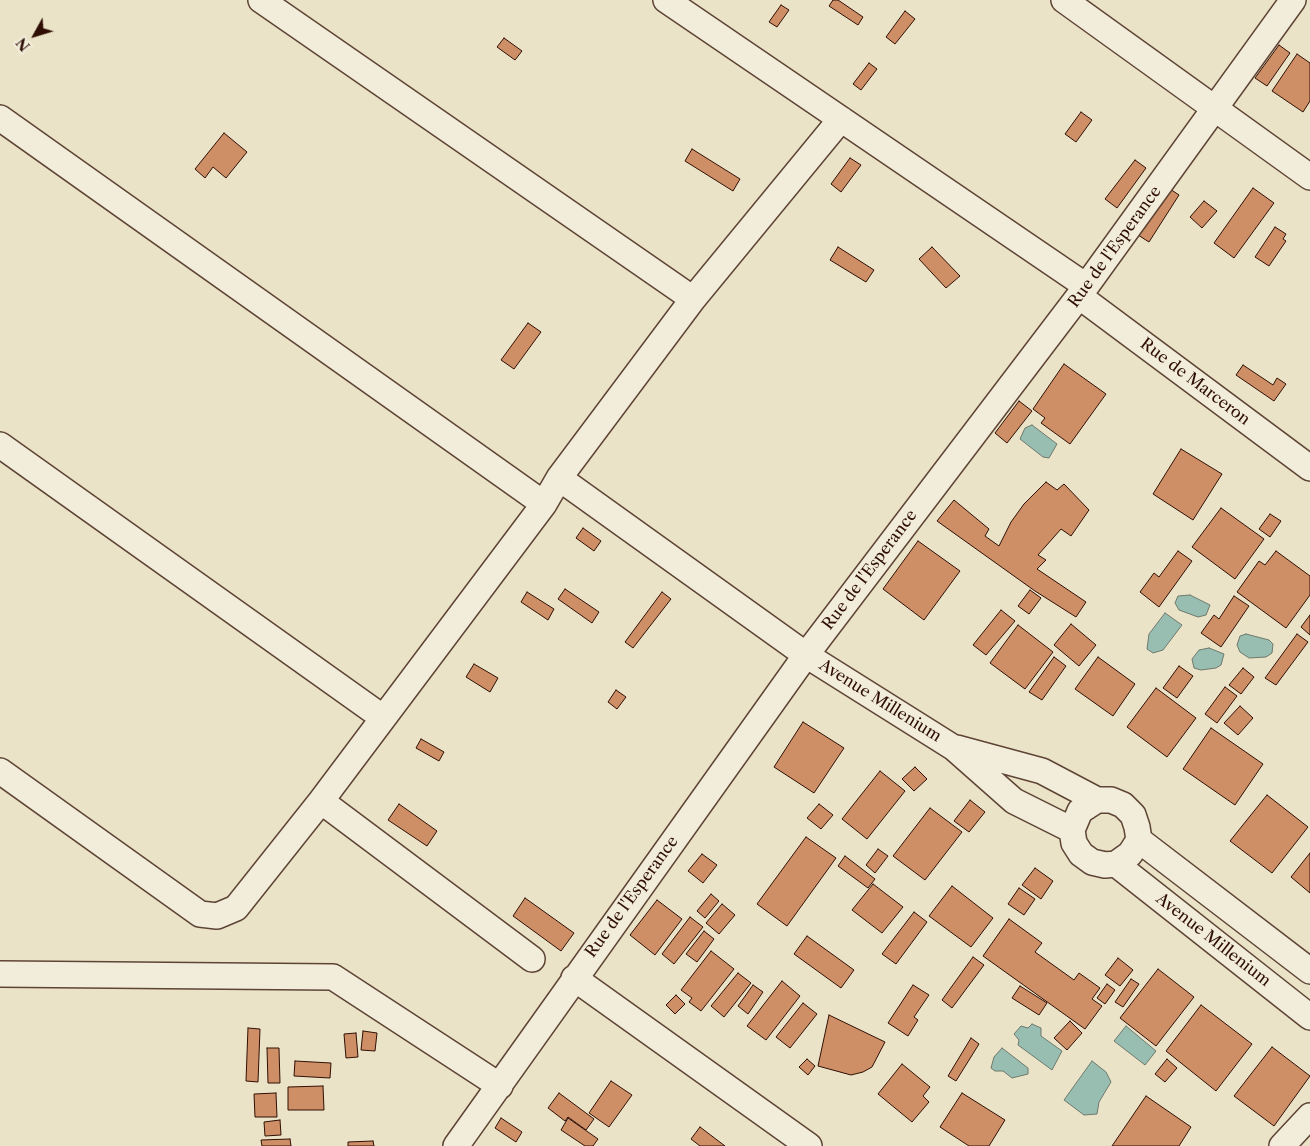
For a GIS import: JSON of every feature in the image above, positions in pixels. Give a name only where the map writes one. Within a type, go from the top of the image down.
[{"type":"street","points":[[261,0],[694,299]]},
{"type":"street","name":"Rue de Marceron","points":[[666,0],[841,119],[1083,291],[1310,468]]},
{"type":"street","points":[[1064,0],[1310,177]]},
{"type":"street","name":"Rue de l'Esperance","points":[[456,1146],[806,655],[1083,291],[1293,0]]},
{"type":"street","points":[[0,118],[544,504]]},
{"type":"street","points":[[0,771],[200,914],[217,916],[236,908],[321,801],[382,717],[544,504],[559,478],[694,299],[841,119]]},
{"type":"street","points":[[0,445],[382,717]]},
{"type":"street","name":"Avenue Millenium","points":[[559,478],[806,655],[954,748],[1014,801],[1072,830]]},
{"type":"street","name":"Avenue Millenium","points":[[954,748],[1042,770],[1097,800],[1111,800],[1123,805],[1133,815],[1139,840],[1310,971]]},
{"type":"street","points":[[1097,800],[1080,811],[1072,830],[1074,843],[1081,854],[1092,862],[1105,865],[1116,864],[1130,854],[1139,840]]},
{"type":"street","points":[[321,801],[532,959]]},
{"type":"street","name":"Avenue Millenium","points":[[1116,864],[1310,1017]]},
{"type":"street","points":[[0,974],[333,977],[500,1086]]},
{"type":"street","points":[[574,978],[809,1146]]},
{"type":"street","points":[[1282,1146],[1310,1116]]},
{"type":"water","points":[[1032,425],[1057,444],[1049,458],[1043,457],[1020,439],[1025,428]]},
{"type":"water","points":[[1190,595],[1210,605],[1206,615],[1198,617],[1179,610],[1175,603],[1178,596]]},
{"type":"water","points":[[1165,613],[1182,625],[1163,650],[1153,653],[1147,649],[1149,634]]},
{"type":"water","points":[[1246,634],[1269,640],[1273,644],[1272,653],[1266,657],[1249,658],[1240,652],[1237,645],[1240,636]]},
{"type":"water","points":[[1209,648],[1224,654],[1221,665],[1216,668],[1201,670],[1194,668],[1192,659],[1199,650]]},
{"type":"water","points":[[1032,1024],[1041,1028],[1041,1036],[1062,1051],[1052,1070],[1018,1045],[1019,1040],[1014,1034],[1021,1026],[1028,1028]]},
{"type":"water","points":[[1126,1026],[1156,1051],[1145,1065],[1114,1041]]},
{"type":"water","points":[[1002,1048],[1028,1068],[1028,1074],[1012,1078],[1003,1071],[995,1071],[991,1068],[994,1057]]},
{"type":"water","points":[[1092,1061],[1106,1072],[1111,1082],[1099,1102],[1097,1114],[1084,1115],[1064,1100]]},
{"type":"building","points":[[833,0],[838,0],[863,17],[858,25],[829,6]]},
{"type":"building","points":[[781,5],[789,10],[777,27],[769,22]]},
{"type":"building","points":[[905,11],[915,19],[895,44],[886,37]]},
{"type":"building","points":[[504,38],[522,51],[515,60],[497,47]]},
{"type":"building","points":[[1279,45],[1290,53],[1267,86],[1255,78]]},
{"type":"building","points":[[1297,54],[1310,63],[1310,101],[1303,112],[1272,91]]},
{"type":"building","points":[[869,63],[877,69],[861,90],[853,84]]},
{"type":"building","points":[[1081,112],[1092,120],[1076,142],[1065,134]]},
{"type":"building","points":[[224,133],[247,152],[226,178],[213,167],[205,178],[195,169]]},
{"type":"building","points":[[692,149],[740,179],[733,191],[685,161]]},
{"type":"building","points":[[850,158],[861,165],[841,192],[831,184]]},
{"type":"building","points":[[1135,160],[1146,168],[1117,208],[1105,199]]},
{"type":"building","points":[[1167,187],[1179,195],[1149,242],[1138,235]]},
{"type":"building","points":[[1253,188],[1274,203],[1234,258],[1214,243]]},
{"type":"building","points":[[1204,201],[1217,211],[1202,228],[1190,217]]},
{"type":"building","points":[[1275,227],[1286,234],[1283,239],[1286,241],[1269,266],[1255,257]]},
{"type":"building","points":[[838,247],[874,270],[866,282],[830,260]]},
{"type":"building","points":[[932,247],[960,276],[946,288],[919,259]]},
{"type":"building","points":[[528,323],[541,332],[514,369],[501,360]]},
{"type":"building","points":[[1064,364],[1106,394],[1070,444],[1041,423],[1045,418],[1033,409]]},
{"type":"building","points":[[1243,365],[1273,385],[1277,378],[1286,384],[1274,401],[1236,375]]},
{"type":"building","points":[[1019,401],[1032,411],[1007,443],[995,433]]},
{"type":"building","points":[[1181,449],[1222,474],[1193,520],[1153,494]]},
{"type":"building","points":[[1046,482],[1057,490],[1064,484],[1089,510],[1071,536],[1061,529],[1038,555],[1046,560],[1037,569],[1086,602],[1076,617],[1035,591],[937,521],[954,500],[989,529],[985,536],[999,546],[1011,522],[1024,504]]},
{"type":"building","points":[[1221,508],[1264,539],[1235,579],[1192,547]]},
{"type":"building","points":[[1270,514],[1281,521],[1270,537],[1259,529]]},
{"type":"building","points":[[583,528],[601,541],[594,551],[576,538]]},
{"type":"building","points":[[918,541],[960,571],[924,620],[883,589]]},
{"type":"building","points":[[1178,551],[1192,561],[1159,607],[1140,592],[1154,573],[1159,577]]},
{"type":"building","points":[[1276,551],[1310,576],[1310,595],[1286,628],[1237,592],[1259,561],[1265,565]]},
{"type":"building","points":[[565,589],[599,612],[592,623],[558,599]]},
{"type":"building","points":[[1030,590],[1041,598],[1029,614],[1018,606]]},
{"type":"building","points":[[527,592],[554,609],[548,620],[521,602]]},
{"type":"building","points":[[662,592],[671,599],[633,648],[625,642]]},
{"type":"building","points":[[1234,596],[1249,606],[1221,647],[1201,633],[1214,615],[1219,619]]},
{"type":"building","points":[[1001,610],[1015,621],[986,655],[973,645]]},
{"type":"building","points":[[1310,615],[1310,635],[1301,627]]},
{"type":"building","points":[[1071,624],[1096,645],[1079,666],[1054,645]]},
{"type":"building","points":[[1018,625],[1053,652],[1025,689],[990,663]]},
{"type":"building","points":[[1297,634],[1308,642],[1276,685],[1265,678]]},
{"type":"building","points":[[1054,657],[1066,666],[1042,700],[1029,692]]},
{"type":"building","points":[[1098,657],[1135,684],[1113,716],[1075,689]]},
{"type":"building","points":[[474,664],[498,678],[490,692],[466,677]]},
{"type":"building","points":[[1179,666],[1193,676],[1177,698],[1163,688]]},
{"type":"building","points":[[1243,668],[1254,677],[1241,694],[1229,685]]},
{"type":"building","points":[[1225,687],[1237,696],[1217,723],[1205,714]]},
{"type":"building","points":[[1156,688],[1196,718],[1167,757],[1127,727]]},
{"type":"building","points":[[616,690],[626,697],[617,709],[608,702]]},
{"type":"building","points":[[1240,706],[1253,718],[1238,735],[1224,723]]},
{"type":"building","points":[[803,722],[844,748],[814,793],[774,767]]},
{"type":"building","points":[[1211,728],[1263,764],[1235,805],[1183,769]]},
{"type":"building","points":[[421,739],[444,752],[439,761],[416,748]]},
{"type":"building","points":[[915,767],[927,779],[914,791],[902,779]]},
{"type":"building","points":[[880,771],[905,791],[867,839],[842,819]]},
{"type":"building","points":[[1267,795],[1308,827],[1272,873],[1230,841]]},
{"type":"building","points":[[970,800],[985,812],[969,832],[954,821]]},
{"type":"building","points":[[399,804],[437,831],[427,846],[388,820]]},
{"type":"building","points":[[819,804],[833,815],[821,829],[807,818]]},
{"type":"building","points":[[930,808],[962,832],[925,880],[893,856]]},
{"type":"building","points":[[806,837],[836,858],[787,926],[757,904]]},
{"type":"building","points":[[878,849],[888,856],[875,873],[866,865]]},
{"type":"building","points":[[1310,853],[1310,893],[1291,877]]},
{"type":"building","points":[[702,854],[717,865],[703,883],[688,871]]},
{"type":"building","points":[[845,856],[875,879],[868,888],[838,866]]},
{"type":"building","points":[[1035,868],[1053,881],[1041,899],[1022,885]]},
{"type":"building","points":[[873,884],[903,907],[882,933],[852,910]]},
{"type":"building","points":[[952,886],[993,918],[971,947],[929,916]]},
{"type":"building","points":[[1019,888],[1035,899],[1024,915],[1008,904]]},
{"type":"building","points":[[711,894],[719,901],[705,918],[697,911]]},
{"type":"building","points":[[525,898],[574,933],[561,951],[513,916]]},
{"type":"building","points":[[657,900],[682,919],[655,955],[630,935]]},
{"type":"building","points":[[722,904],[735,915],[719,934],[706,923]]},
{"type":"building","points":[[914,912],[927,922],[896,964],[882,954]]},
{"type":"building","points":[[690,917],[703,927],[674,964],[662,954]]},
{"type":"building","points":[[1009,919],[1042,943],[1035,952],[1074,980],[1079,973],[1100,988],[1092,999],[1102,1006],[1085,1029],[983,956]]},
{"type":"building","points":[[704,931],[714,939],[697,962],[686,954]]},
{"type":"building","points":[[807,936],[854,970],[841,988],[794,954]]},
{"type":"building","points":[[711,951],[734,969],[701,1011],[689,1002],[692,998],[681,990]]},
{"type":"building","points":[[973,957],[984,965],[952,1008],[942,1000]]},
{"type":"building","points":[[1118,958],[1133,970],[1120,986],[1105,975]]},
{"type":"building","points":[[1158,969],[1194,997],[1156,1046],[1120,1018]]},
{"type":"building","points":[[738,973],[751,983],[724,1017],[711,1006]]},
{"type":"building","points":[[1131,979],[1139,984],[1123,1007],[1115,1002]]},
{"type":"building","points":[[782,981],[800,996],[766,1040],[747,1026]]},
{"type":"building","points":[[1107,984],[1115,990],[1105,1004],[1097,998]]},
{"type":"building","points":[[753,985],[763,992],[748,1014],[738,1006]]},
{"type":"building","points":[[913,985],[929,995],[914,1017],[918,1020],[908,1036],[888,1023]]},
{"type":"building","points":[[1020,986],[1047,1003],[1039,1015],[1012,998]]},
{"type":"building","points":[[676,995],[685,1004],[675,1014],[666,1005]]},
{"type":"building","points":[[803,1003],[817,1014],[790,1048],[776,1037]]},
{"type":"building","points":[[1201,1005],[1252,1044],[1216,1091],[1166,1051]]},
{"type":"building","points":[[829,1015],[885,1042],[872,1067],[851,1075],[818,1066]]},
{"type":"building","points":[[1070,1021],[1082,1033],[1067,1050],[1054,1038]]},
{"type":"building","points":[[248,1028],[260,1029],[258,1082],[246,1081]]},
{"type":"building","points":[[363,1031],[377,1033],[375,1051],[361,1050]]},
{"type":"building","points":[[356,1033],[358,1057],[346,1058],[344,1034]]},
{"type":"building","points":[[971,1038],[979,1044],[956,1081],[948,1076]]},
{"type":"building","points":[[1272,1047],[1310,1076],[1274,1126],[1234,1096]]},
{"type":"building","points":[[267,1048],[279,1048],[280,1083],[268,1083]]},
{"type":"building","points":[[807,1059],[815,1066],[808,1075],[799,1067]]},
{"type":"building","points":[[1167,1059],[1177,1068],[1165,1082],[1155,1074]]},
{"type":"building","points":[[295,1061],[331,1063],[330,1078],[294,1076]]},
{"type":"building","points":[[902,1064],[930,1087],[923,1096],[929,1102],[912,1122],[878,1094]]},
{"type":"building","points":[[611,1081],[632,1095],[609,1127],[589,1113]]},
{"type":"building","points":[[323,1086],[324,1110],[288,1110],[288,1087]]},
{"type":"building","points":[[276,1093],[277,1117],[255,1117],[254,1094]]},
{"type":"building","points":[[559,1093],[594,1119],[586,1130],[568,1117],[565,1121],[548,1108]]},
{"type":"building","points":[[962,1093],[1005,1120],[989,1146],[969,1146],[940,1127]]},
{"type":"building","points":[[1146,1096],[1191,1127],[1179,1146],[1112,1146]]},
{"type":"building","points":[[501,1118],[522,1132],[516,1142],[495,1128]]},
{"type":"building","points":[[568,1118],[598,1139],[593,1146],[585,1146],[561,1130]]},
{"type":"building","points":[[280,1120],[281,1135],[265,1136],[264,1122]]},
{"type":"building","points":[[700,1127],[725,1146],[700,1146],[691,1139]]},
{"type":"building","points":[[290,1139],[291,1146],[262,1146],[261,1140]]},
{"type":"building","points":[[373,1141],[374,1146],[348,1146],[348,1142]]}]
